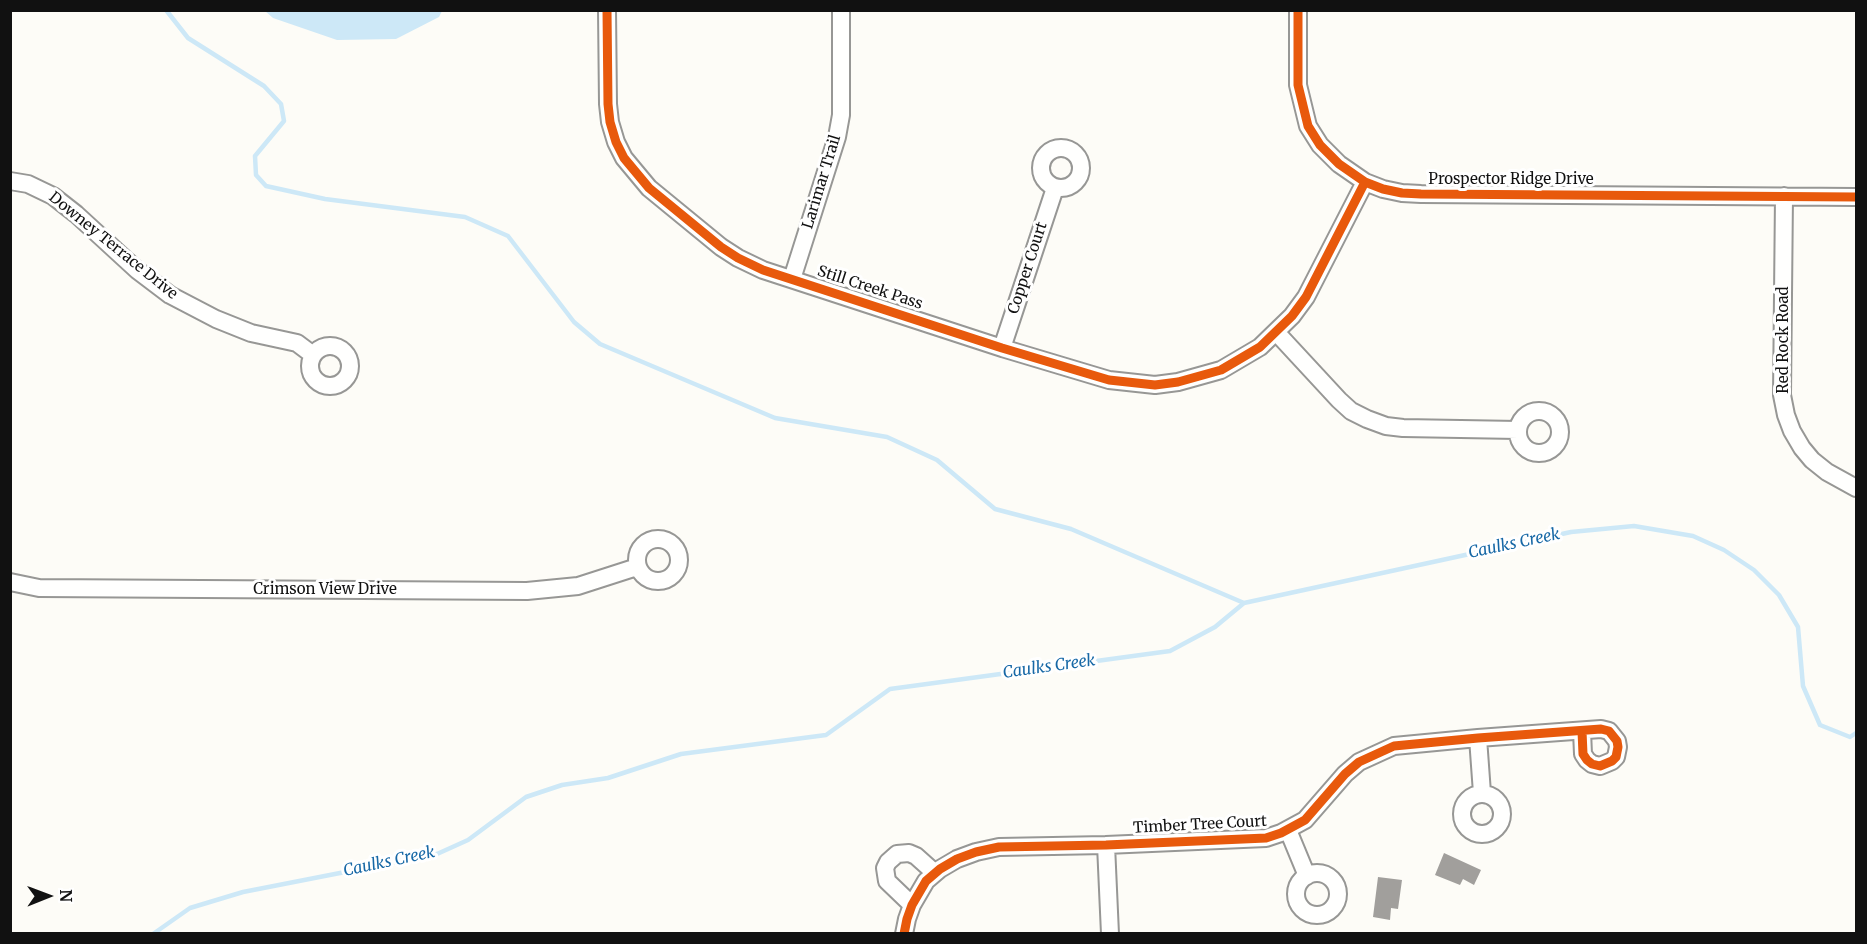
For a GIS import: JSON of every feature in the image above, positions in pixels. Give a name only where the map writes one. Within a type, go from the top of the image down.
[{"type":"street","name":"Still Creek Pass","points":[[607,10],[610,122],[616,142],[624,158],[649,188],[721,247],[763,270],[1002,348],[1109,380],[1155,385],[1178,382],[1221,370],[1260,347],[1292,316],[1306,297],[1365,182]]},
{"type":"street","name":"Larimar Trail","points":[[792,279],[837,137],[841,115],[841,10]]},
{"type":"street","name":"Prospector Ridge Drive","points":[[1298,10],[1298,85],[1308,126],[1320,145],[1339,164],[1365,182],[1383,189],[1421,194],[1857,197]]},
{"type":"street","name":"Downey Terrace Drive","points":[[10,181],[28,184],[52,196],[76,214],[137,270],[170,295],[216,319],[251,333],[297,343],[313,355]]},
{"type":"street","name":"Copper Court","points":[[1002,348],[1055,188]]},
{"type":"street","name":"Red Rock Road","points":[[1784,196],[1782,395],[1786,416],[1802,448],[1812,460],[1827,472],[1857,488]]},
{"type":"street","points":[[1276,332],[1339,400],[1351,411],[1367,419],[1386,426],[1403,428],[1518,430]]},
{"type":"street","name":"Crimson View Drive","points":[[10,582],[39,588],[527,591],[578,586],[638,567]]},
{"type":"street","name":"Timber Tree Court","points":[[904,933],[912,905],[926,881],[935,873],[966,855],[976,852],[999,847],[1266,838],[1288,830],[1305,820],[1345,774],[1359,762],[1394,746],[1582,730]]},
{"type":"street","points":[[1478,738],[1482,793]]},
{"type":"street","points":[[1288,830],[1307,876]]},
{"type":"street","points":[[1106,845],[1110,933]]},
{"type":"street","points":[[912,905],[887,881],[885,868],[888,862],[897,854],[909,853],[916,856],[935,873]]},
{"type":"water","points":[[265,11],[442,11],[439,17],[396,39],[337,40],[273,18]]},
{"type":"building","points":[[1444,853],[1481,870],[1474,885],[1463,879],[1460,885],[1435,875]]},
{"type":"building","points":[[1378,877],[1402,880],[1398,909],[1391,908],[1390,920],[1373,917]]},
{"type":"waterway","points":[[166,10],[188,38],[264,86],[281,104],[284,121],[255,156],[256,175],[266,186],[325,199],[465,217],[508,236],[574,322],[600,344],[775,418],[887,437],[937,460],[995,509],[1071,529],[1244,603]]},
{"type":"waterway","name":"Caulks Creek","points":[[153,934],[190,908],[243,892],[437,854],[468,840],[526,797],[562,785],[608,778],[681,754],[826,735],[890,689],[1170,651],[1215,627],[1244,603],[1571,532],[1634,526],[1693,536],[1724,550],[1754,570],[1779,595],[1798,627],[1803,686],[1820,725],[1850,737],[1856,733]]},
{"type":"cycle path","points":[[607,10],[608,104],[616,142],[624,158],[649,188],[721,247],[763,270],[1002,348],[1109,380],[1155,385],[1178,382],[1221,370],[1260,347],[1292,316],[1306,297],[1365,182]]},
{"type":"cycle path","points":[[1298,10],[1298,85],[1308,126],[1320,145],[1339,164],[1365,182],[1383,189],[1421,194],[1856,197]]},
{"type":"cycle path","points":[[904,934],[912,905],[926,881],[957,859],[976,852],[999,847],[1266,838],[1305,820],[1345,774],[1359,762],[1394,746],[1601,729],[1609,731],[1617,741],[1616,757],[1600,766],[1592,764],[1583,754],[1582,731]]}]
